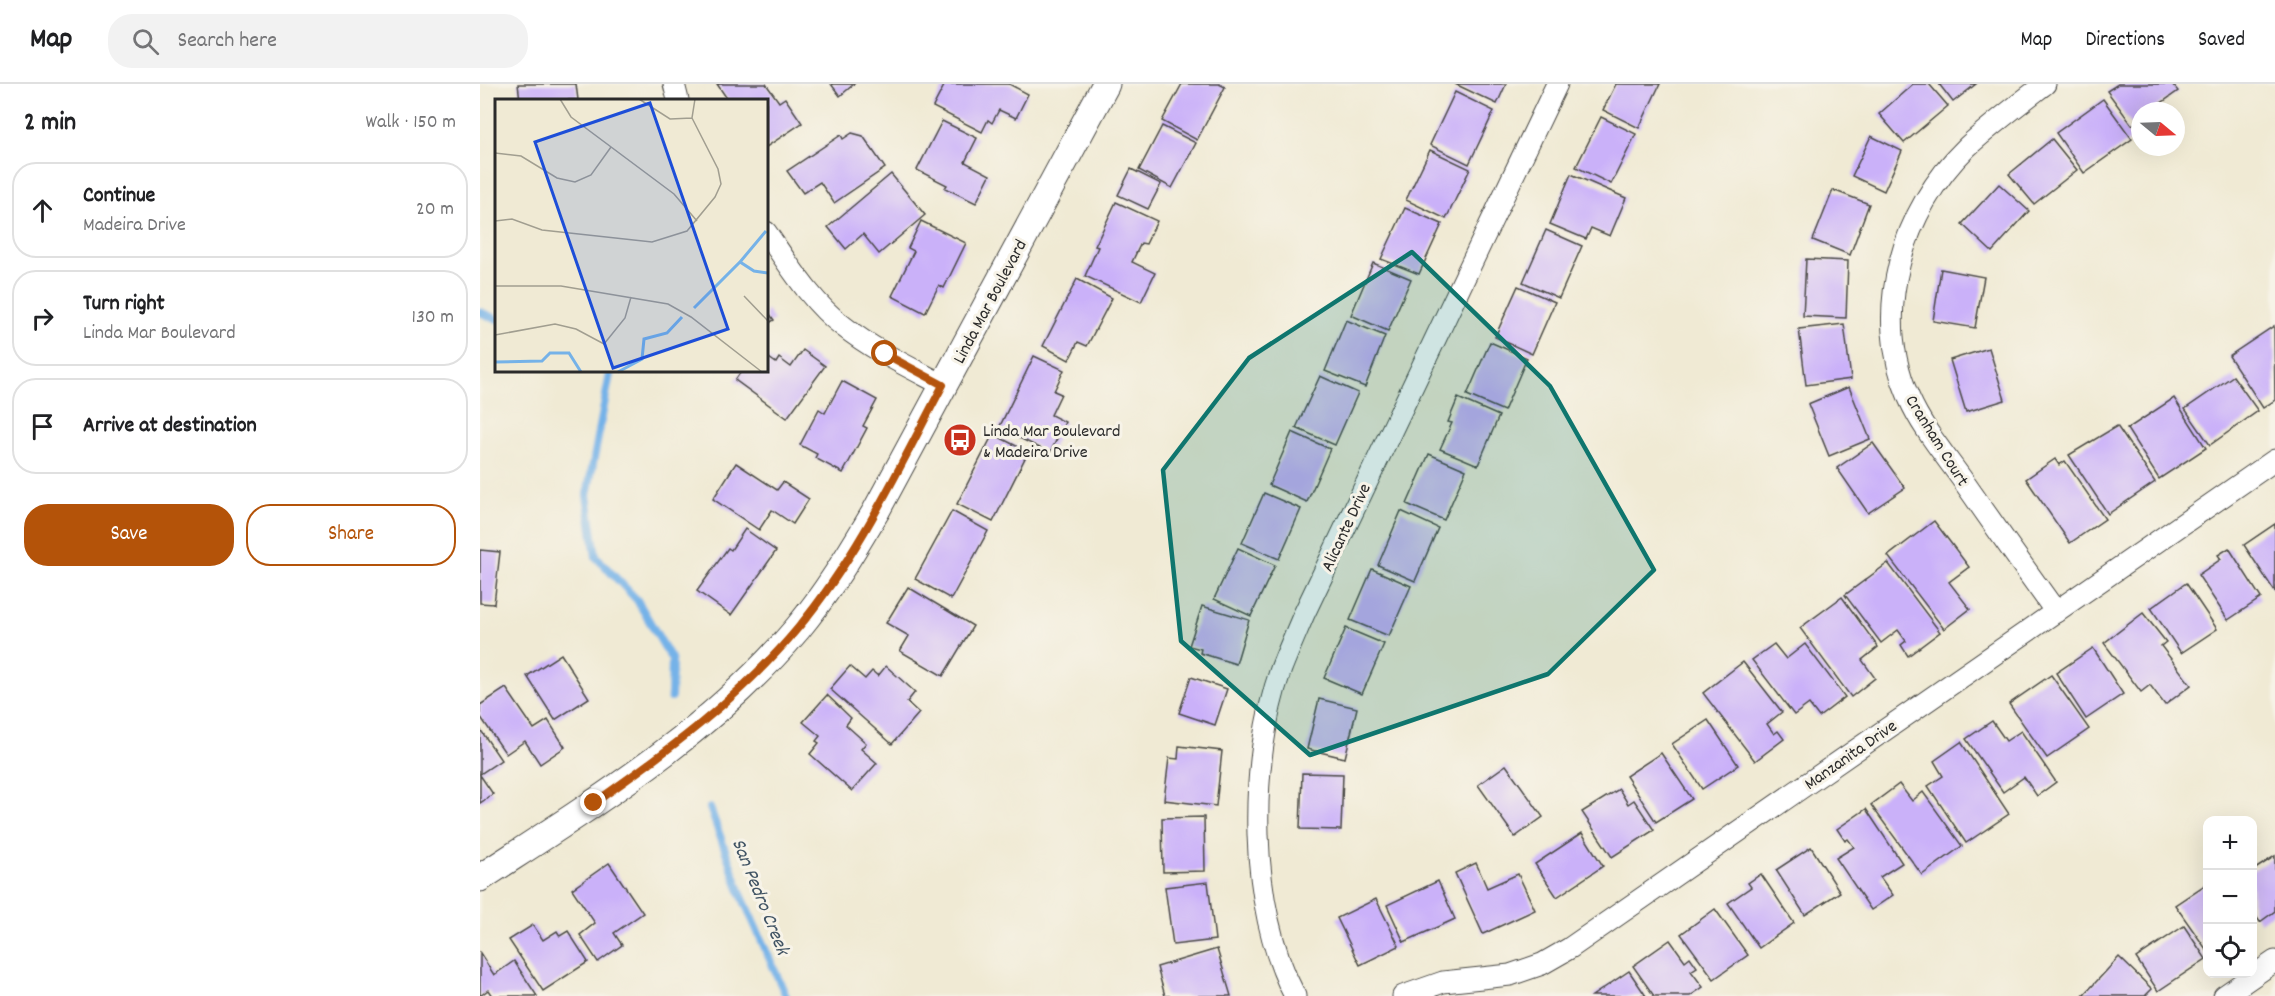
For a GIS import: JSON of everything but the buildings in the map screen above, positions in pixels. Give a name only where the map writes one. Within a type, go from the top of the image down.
[{"type":"street","points":[[674,84],[678,99]]},
{"type":"street","name":"Linda Mar Boulevard","points":[[480,878],[594,803],[708,719],[756,674],[799,627],[839,572],[876,511],[1106,84]]},
{"type":"street","name":"Alicante Drive","points":[[1295,996],[1274,944],[1263,891],[1258,836],[1260,779],[1267,724],[1281,670],[1304,614],[1557,84]]},
{"type":"street","name":"Cranham Court","points":[[2045,84],[1975,141],[1937,183],[1913,223],[1897,268],[1892,314],[1895,355],[1909,398],[1931,436],[2055,612]]},
{"type":"street","points":[[768,235],[808,291],[842,326],[885,354],[943,385]]},
{"type":"street","name":"Manzanita Drive","points":[[1403,996],[1443,982],[1510,975],[1542,964],[1570,948],[2275,460]]},
{"type":"street","points":[[2224,996],[2275,961]]},
{"type":"highlighted area","points":[[1412,252],[1550,386],[1654,570],[1548,674],[1310,755],[1181,641],[1163,470],[1249,358]]},
{"type":"waterway","points":[[480,312],[495,319]]},
{"type":"waterway","points":[[608,372],[610,374],[587,495],[596,557],[637,600],[672,660],[671,698]]},
{"type":"waterway","name":"San Pedro Creek","points":[[710,808],[741,894],[786,996]]},
{"type":"place","name":"Linda Mar Boulevard & Madeira Drive","points":[[960,440]]},
{"type":"route","points":[[594,803],[708,719],[756,674],[799,627],[839,572],[876,511],[943,385],[885,354]]}]
